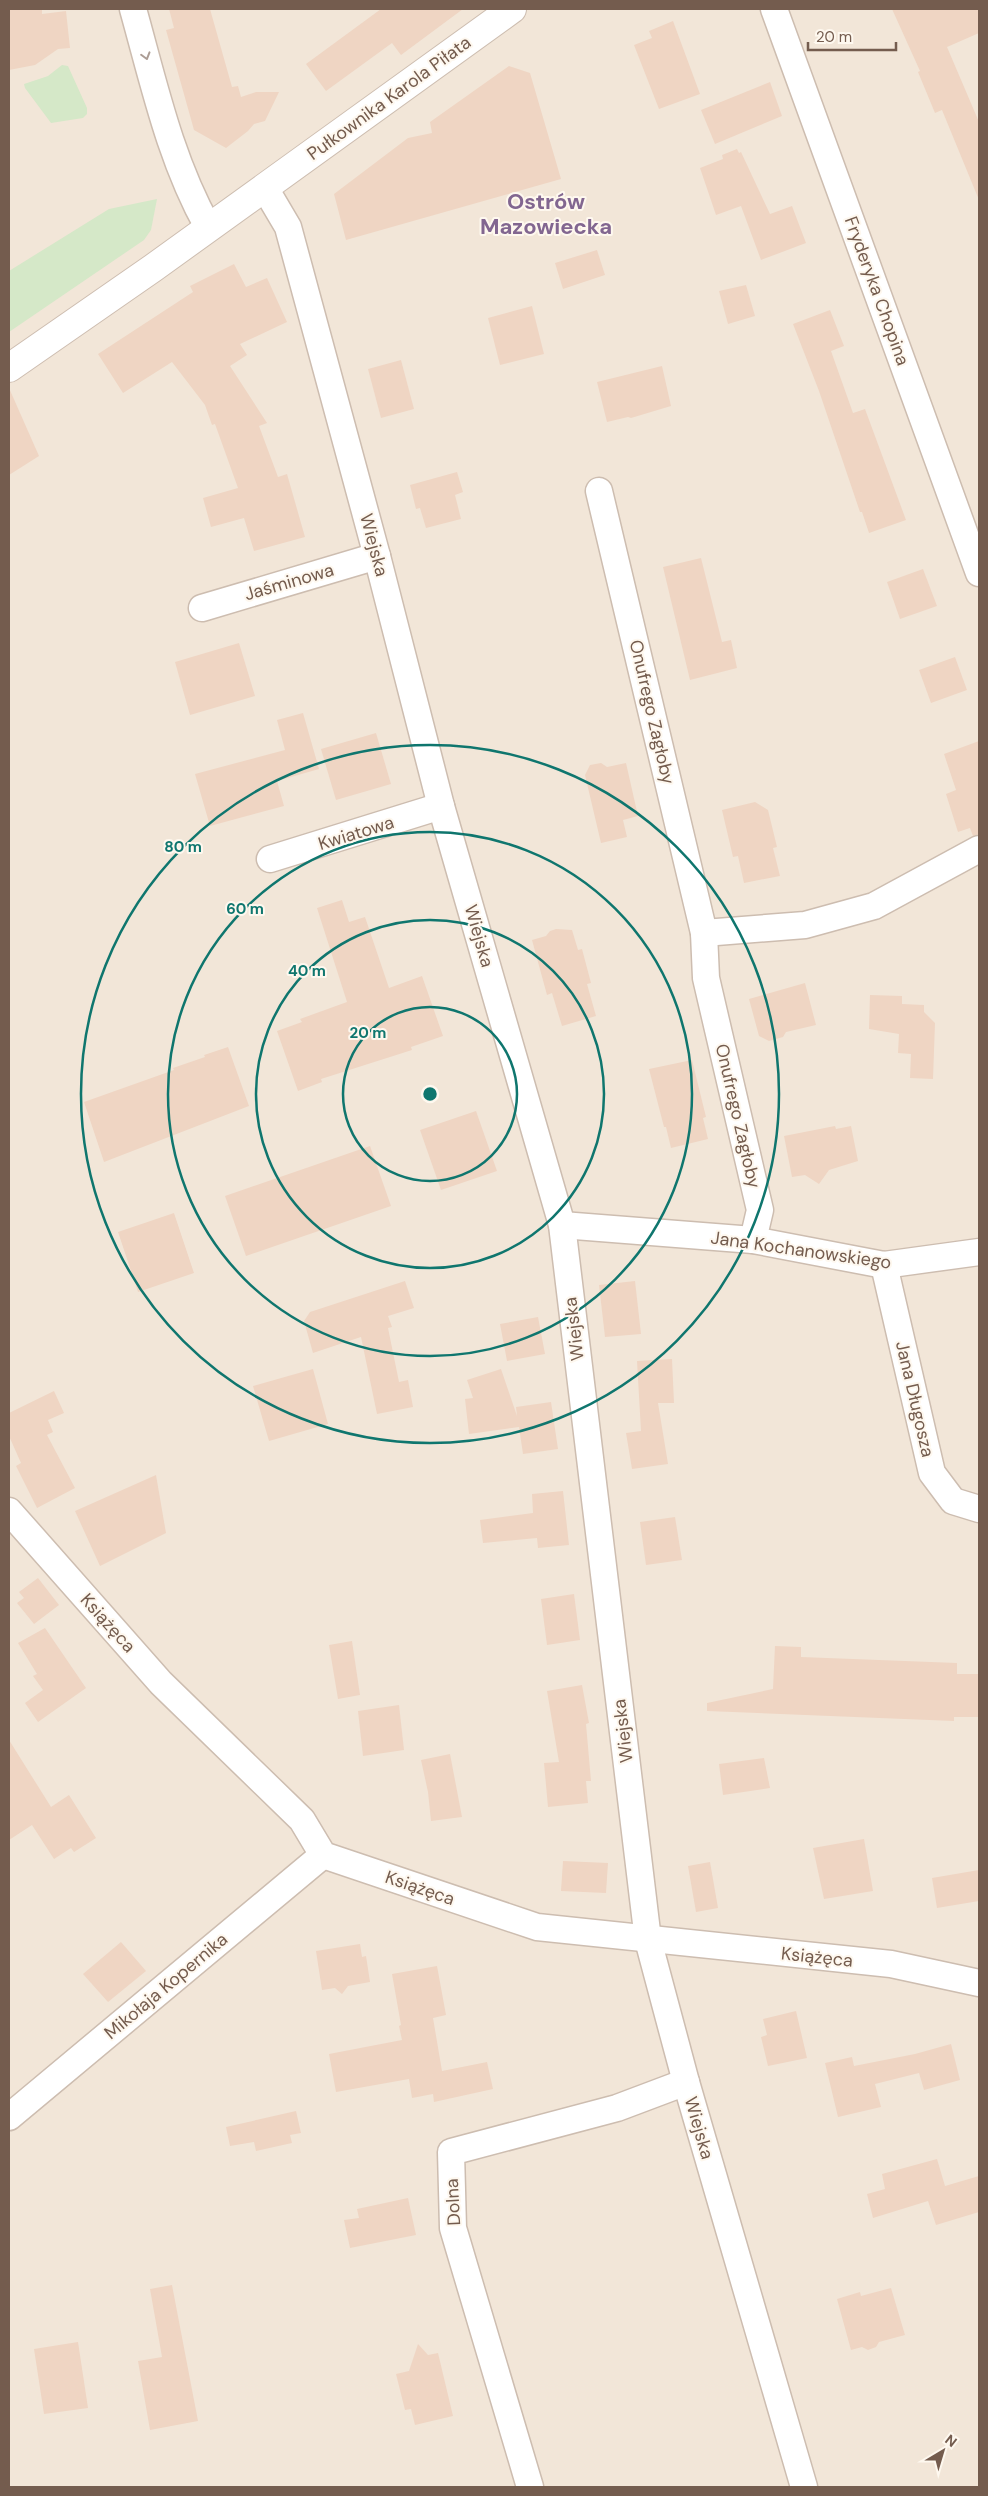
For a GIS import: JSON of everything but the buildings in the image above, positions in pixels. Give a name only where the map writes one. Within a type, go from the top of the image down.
[{"type":"street","points":[[133,9],[173,152],[189,192],[208,227]]},
{"type":"street","name":"Pułkownika Karola Piłata","points":[[9,368],[265,188],[512,9]]},
{"type":"street","name":"Fryderyka Chopina","points":[[774,9],[979,573]]},
{"type":"street","name":"Wiejska","points":[[265,188],[288,227],[377,556],[441,806],[562,1226],[648,1940],[686,2082],[804,2487]]},
{"type":"street","name":"Onufrego Zagłoby","points":[[599,491],[704,933],[706,978],[760,1210],[753,1240]]},
{"type":"street","name":"Jaśminowa","points":[[202,608],[377,556]]},
{"type":"street","name":"Kwiatowa","points":[[270,859],[441,806]]},
{"type":"street","points":[[704,933],[805,925],[874,906],[979,849]]},
{"type":"street","name":"Jana Kochanowskiego","points":[[562,1226],[753,1240],[884,1265],[979,1252]]},
{"type":"street","name":"Jana Długosza","points":[[884,1265],[932,1473],[954,1501],[979,1508]]},
{"type":"street","name":"Książęca","points":[[9,1511],[161,1683],[302,1820],[324,1855],[537,1927],[891,1964],[979,1983]]},
{"type":"street","name":"Mikołaja Kopernika","points":[[9,2117],[324,1855]]},
{"type":"street","name":"Dolna","points":[[530,2487],[453,2228],[450,2152],[617,2108],[686,2082]]},
{"type":"shaded area","points":[[9,9],[979,9],[979,2487],[9,2487]]},
{"type":"green space","points":[[62,65],[68,66],[87,108],[87,114],[83,118],[51,123],[24,84],[48,76]]},
{"type":"green space","points":[[157,199],[151,230],[144,240],[9,332],[9,271],[109,209]]},
{"type":"district","name":"Ostrów Mazowiecka","points":[[546,214]]}]
